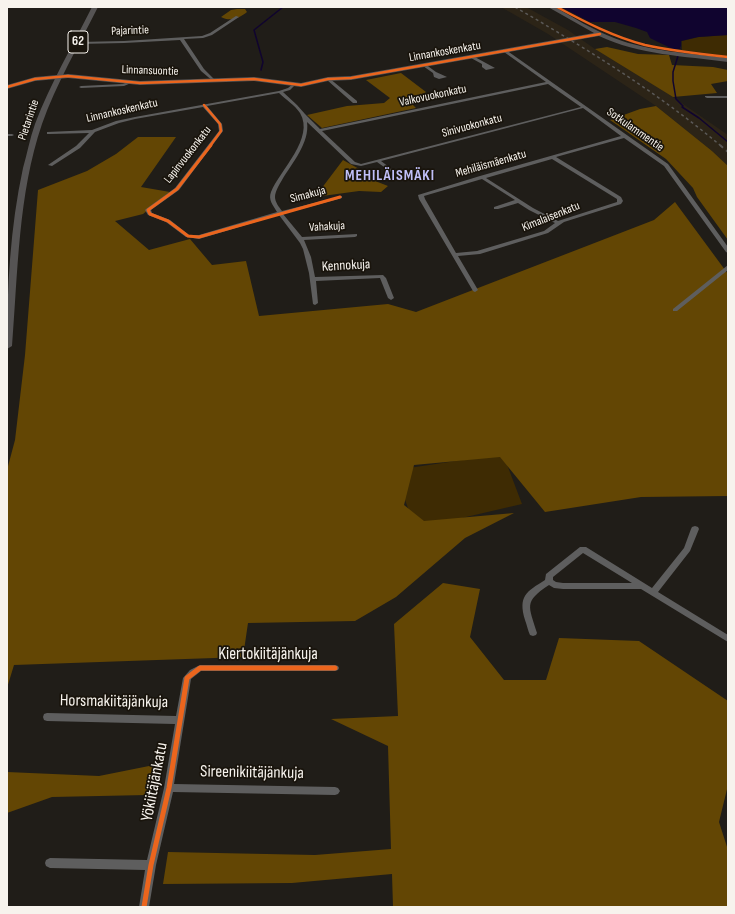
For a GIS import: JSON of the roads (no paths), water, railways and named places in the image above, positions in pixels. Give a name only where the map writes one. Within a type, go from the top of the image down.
[{"type":"main road","name":"Pietarintie","points":[[7,346],[17,222],[22,188],[38,125],[50,96],[95,7]]},
{"type":"street","points":[[550,7],[600,34],[622,43],[644,49],[728,60]]},
{"type":"street","name":"Pajarintie","points":[[78,43],[182,39],[207,36],[237,17]]},
{"type":"street","name":"Linnankoskenkatu","points":[[49,133],[93,131],[126,120],[280,92],[294,84],[306,85],[328,80],[351,78],[600,34]]},
{"type":"street","points":[[182,39],[202,70],[214,81]]},
{"type":"street","name":"Sotkulammentie","points":[[505,51],[661,160],[669,168],[728,251]]},
{"type":"street","points":[[472,57],[484,64]]},
{"type":"street","points":[[424,66],[435,73]]},
{"type":"street","name":"Linnansuontie","points":[[7,87],[35,79],[60,76],[92,77],[130,82],[160,83],[254,79],[294,84]]},
{"type":"street","points":[[328,80],[355,102]]},
{"type":"street","points":[[81,87],[124,85],[130,82]]},
{"type":"street","name":"Valkovuokonkatu","points":[[320,130],[550,82]]},
{"type":"street","points":[[280,92],[320,130]]},
{"type":"street","points":[[707,97],[728,97]]},
{"type":"street","name":"Lapinvuokonkatu","points":[[204,105],[220,124],[221,131],[177,189],[148,210],[148,212],[168,221],[193,238],[220,232],[280,213]]},
{"type":"street","name":"Sinivuokonkatu","points":[[320,130],[354,163],[365,165],[584,107]]},
{"type":"street","points":[[303,115],[306,123],[306,134],[274,189],[272,200],[300,239],[306,252],[312,279],[315,303]]},
{"type":"street","points":[[50,165],[78,147],[93,131]]},
{"type":"street","name":"Mehiläismäenkatu","points":[[475,290],[421,195],[625,136]]},
{"type":"street","name":"Kimalaisenkatu","points":[[455,256],[490,250],[546,232],[558,223],[615,205],[620,201],[619,198],[552,157]]},
{"type":"street","points":[[378,161],[391,171]]},
{"type":"street","points":[[482,177],[546,218],[558,223]]},
{"type":"street","name":"Simakuja","points":[[280,213],[340,197]]},
{"type":"street","points":[[496,208],[518,201]]},
{"type":"street","name":"Vahakuja","points":[[300,239],[355,236]]},
{"type":"street","points":[[675,310],[728,266]]},
{"type":"street","name":"Kennokuja","points":[[312,279],[381,276],[391,298]]},
{"type":"street","points":[[653,592],[687,549],[695,529]]},
{"type":"street","points":[[549,581],[549,576],[583,549],[728,640]]},
{"type":"street","points":[[549,581],[554,585],[563,586],[641,586]]},
{"type":"street","points":[[533,633],[525,606],[527,598],[531,592],[549,581]]},
{"type":"street","name":"Kiertokiitäjänkuja","points":[[200,668],[335,668]]},
{"type":"street","name":"Yökiitäjänkatu","points":[[144,907],[151,865],[169,788],[187,678],[200,668]]},
{"type":"street","name":"Horsmakiitäjänkuja","points":[[47,717],[180,720]]},
{"type":"street","name":"Sireenikiitäjänkuja","points":[[169,788],[335,791]]},
{"type":"street","points":[[50,863],[151,865]]},
{"type":"waterway","points":[[261,70],[263,62],[254,30],[283,7]]},
{"type":"waterway","points":[[678,56],[673,72],[676,99],[683,106],[682,107],[699,118],[728,142]]},
{"type":"railway","points":[[515,7],[569,39],[647,89],[721,146]]},
{"type":"railway","points":[[720,145],[728,152]]},
{"type":"district","name":"MEHILÄISMÄKI","points":[[390,176]]}]
